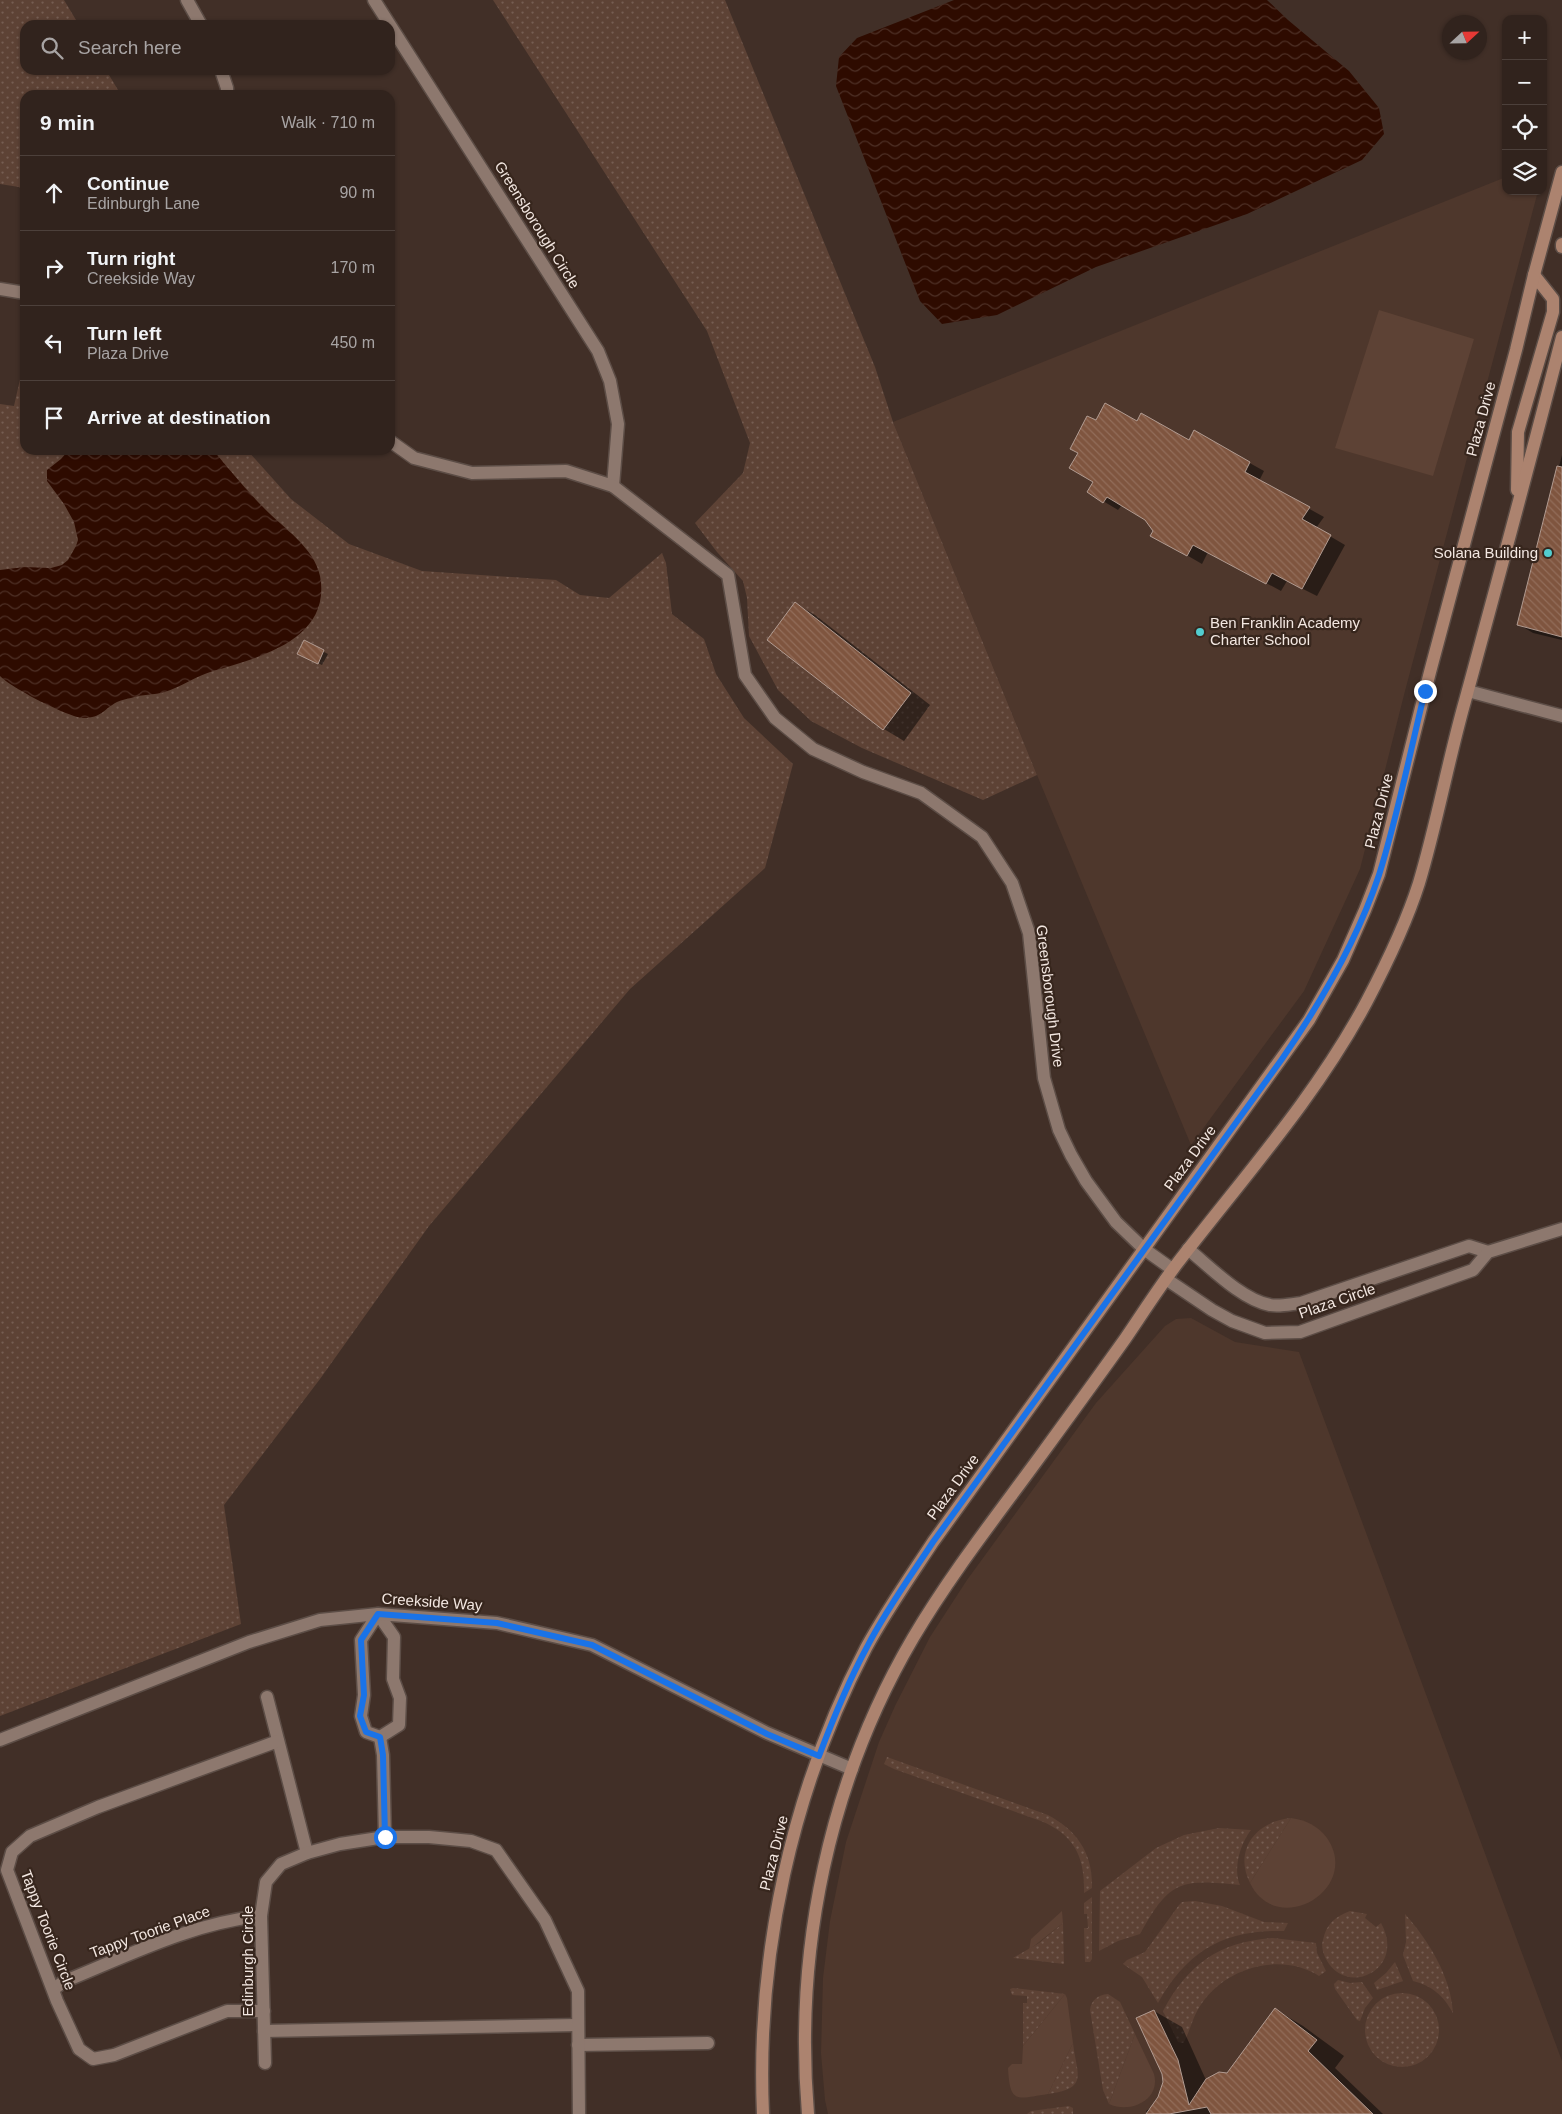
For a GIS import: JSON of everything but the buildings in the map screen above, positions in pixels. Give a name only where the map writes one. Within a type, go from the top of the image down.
[{"type":"street","points":[[187,0],[198,20]]},
{"type":"street","name":"Greensborough Circle","points":[[374,0],[387,20]]},
{"type":"street","name":"Greensborough Circle","points":[[395,33],[598,351],[610,381],[618,424],[613,486]]},
{"type":"street","points":[[222,75],[227,90]]},
{"type":"street","name":"Plaza Drive","points":[[763,2114],[762,2033],[770,1955],[789,1856],[819,1756],[836,1713],[866,1648],[904,1585],[1309,1020],[1339,967],[1365,910],[1379,874],[1392,826],[1430,672],[1562,172]]},
{"type":"street","points":[[1517,510],[1518,432],[1553,312],[1553,298],[1534,274]]},
{"type":"street","points":[[0,289],[20,292]]},
{"type":"street","points":[[808,2114],[804,2070],[804,2034],[814,1916],[831,1834],[852,1769],[883,1695],[934,1604],[1169,1274],[1272,1143],[1316,1082],[1357,1020],[1379,978],[1403,926],[1418,887],[1562,337]]},
{"type":"street","name":"Greensborough Drive","points":[[395,445],[414,458],[472,473],[566,471],[613,486],[728,575],[745,675],[775,718],[813,749],[863,772],[921,793],[982,837],[1012,883],[1029,933],[1044,1078],[1059,1130],[1071,1155],[1101,1203],[1116,1222],[1169,1274]]},
{"type":"street","points":[[1468,691],[1562,716]]},
{"type":"street","name":"Plaza Circle","points":[[1169,1274],[1212,1310],[1232,1321],[1265,1332],[1300,1332],[1473,1270],[1488,1252],[1562,1229]]},
{"type":"street","name":"Plaza Circle","points":[[1188,1250],[1239,1290],[1269,1305],[1301,1303],[1469,1246],[1488,1252]]},
{"type":"street","points":[[378,1614],[394,1637],[393,1679],[400,1698],[399,1725],[380,1737],[366,1732],[360,1716],[364,1695],[361,1640],[378,1614]]},
{"type":"street","name":"Creekside Way","points":[[0,1740],[248,1642],[320,1620],[378,1614],[497,1623],[592,1645],[767,1734],[852,1769]]},
{"type":"street","points":[[267,1697],[307,1853]]},
{"type":"street","points":[[380,1737],[383,1755],[385,1837]]},
{"type":"street","name":"Tappy Toorie Circle","points":[[264,2012],[227,2011],[114,2055],[93,2058],[79,2049],[7,1870],[12,1852],[30,1836],[98,1807],[278,1741]]},
{"type":"street","name":"Edinburgh Circle","points":[[266,2063],[261,1916],[266,1882],[280,1864],[307,1853],[340,1844],[385,1837],[429,1837],[471,1841],[496,1850],[545,1920],[578,1991],[579,2113]]},
{"type":"street","name":"Tappy Toorie Place","points":[[54,1989],[63,1982],[166,1940],[221,1922],[261,1916]]},
{"type":"street","name":"Edinburgh Circle","points":[[264,2031],[577,2025]]},
{"type":"street","points":[[578,2045],[708,2043]]},
{"type":"shaded area","points":[[0,0],[64,0],[76,20],[20,20],[20,75],[109,75],[118,90],[20,90],[20,188],[0,184]]},
{"type":"shaded area","points":[[493,0],[725,0],[875,367],[893,422],[1037,775],[983,800],[862,748],[811,721],[778,690],[749,636],[747,598],[743,581],[717,552],[695,523],[743,473],[750,443],[707,331]]},
{"type":"shaded area","name":"Ben Franklin Academy Charter School","points":[[1502,179],[1502,195],[1537,195],[1405,691],[1360,869],[1304,991],[1191,1145],[1037,775],[893,422]]},
{"type":"shaded area","points":[[1379,310],[1474,339],[1433,476],[1335,448]]},
{"type":"shaded area","points":[[20,379],[20,455],[251,455],[291,499],[349,544],[422,571],[556,580],[580,595],[609,598],[662,553],[666,563],[672,614],[704,639],[716,674],[744,718],[793,764],[765,868],[630,989],[429,1226],[320,1379],[224,1505],[241,1624],[0,1716],[0,404],[14,406]]},
{"type":"shaded area","points":[[1191,1318],[1235,1342],[1299,1352],[1562,2061],[1562,2114],[828,2114],[821,2053],[823,1978],[830,1921],[846,1842],[879,1742],[895,1706],[930,1637],[967,1580],[1096,1403],[1165,1326],[1176,1319]]},
{"type":"shaded area","points":[[887,1757],[1048,1815],[1059,1821],[1068,1828],[1082,1845],[1090,1864],[1092,1888],[1084,1893],[1082,1869],[1076,1849],[1062,1833],[1053,1827],[1041,1821],[894,1769],[884,1764]]},
{"type":"shaded area","points":[[1291,1818],[1250,1883],[1245,1871],[1244,1859],[1251,1839],[1268,1825],[1279,1820]]},
{"type":"shaded area","points":[[1291,1818],[1311,1824],[1327,1838],[1335,1857],[1334,1874],[1325,1889],[1312,1901],[1295,1907],[1278,1907],[1262,1899],[1250,1883]]},
{"type":"shaded area","points":[[1219,1828],[1251,1830],[1244,1842],[1239,1857],[1237,1872],[1240,1885],[1203,1883],[1179,1887],[1169,1893],[1160,1903],[1140,1934],[1118,1941],[1099,1951],[1100,1891],[1156,1848],[1184,1835]]},
{"type":"shaded area","points":[[1092,1897],[1092,1959],[1090,1962],[1085,1962],[1084,1928],[1088,1928],[1087,1914],[1084,1914],[1084,1903]]},
{"type":"shaded area","points":[[1195,1901],[1222,1906],[1264,1922],[1288,1923],[1284,1931],[1263,1931],[1243,1934],[1225,1939],[1209,1947],[1181,1970],[1158,2003],[1142,1977],[1123,1964],[1127,1960],[1145,1952],[1182,1902]]},
{"type":"shaded area","points":[[1062,1911],[1063,1923],[1029,1950],[1031,1939]]},
{"type":"shaded area","points":[[1350,1911],[1367,1914],[1365,1918],[1376,1927],[1381,1923],[1387,1940],[1386,1954],[1380,1965],[1371,1973],[1359,1977],[1347,1976],[1335,1971],[1326,1959],[1322,1947],[1324,1934],[1329,1925]]},
{"type":"shaded area","points":[[1405,1914],[1422,1935],[1437,1959],[1448,1986],[1453,2013],[1436,1992],[1413,1981],[1403,1955],[1406,1942]]},
{"type":"shaded area","points":[[1063,1923],[1064,1964],[1013,1958],[1039,1943]]},
{"type":"shaded area","points":[[1273,1938],[1316,1943],[1317,1953],[1326,1971],[1319,1976],[1304,1969],[1288,1965],[1272,1965],[1240,1972],[1225,1980],[1202,2003],[1184,2042],[1178,2042],[1163,2011],[1183,1980],[1207,1958],[1221,1950],[1254,1940]]},
{"type":"shaded area","points":[[1395,1962],[1403,1981],[1377,1990],[1374,1983]]},
{"type":"shaded area","points":[[1338,1980],[1350,1983],[1362,1982],[1373,1998],[1365,2008],[1360,2021],[1357,2020],[1335,1989],[1334,1984]]},
{"type":"shaded area","points":[[1010,1989],[1065,1994],[1023,2046],[1023,2003],[1027,2003],[1027,1996],[1012,1995]]},
{"type":"shaded area","points":[[1402,1993],[1416,1996],[1428,2004],[1436,2016],[1439,2030],[1436,2044],[1428,2056],[1416,2064],[1402,2067],[1388,2064],[1376,2056],[1368,2044],[1365,2030],[1368,2016],[1376,2004],[1388,1996]]},
{"type":"shaded area","points":[[1065,1994],[1073,2043],[1048,2094],[1029,2097],[1017,2096],[1011,2088],[1008,2068],[1012,2064],[1022,2064],[1023,2046]]},
{"type":"shaded area","points":[[1108,1994],[1120,2002],[1135,2034],[1109,2104],[1103,2090],[1090,2010],[1092,2003],[1096,1999]]},
{"type":"shaded area","points":[[1135,2034],[1154,2074],[1155,2083],[1153,2091],[1142,2102],[1134,2106],[1117,2107],[1109,2104]]},
{"type":"shaded area","points":[[1073,2043],[1078,2072],[1075,2084],[1070,2088],[1048,2094]]},
{"type":"shaded area","points":[[1069,2106],[1073,2108],[1073,2114],[1027,2114],[1031,2111]]},
{"type":"water","points":[[954,0],[1267,0],[1349,71],[1379,108],[1384,134],[1362,160],[1247,214],[1096,267],[997,315],[942,324],[920,301],[836,86],[839,57],[857,38]]},
{"type":"water","points":[[65,455],[217,455],[250,493],[296,538],[311,556],[320,576],[321,598],[315,616],[303,631],[288,643],[270,652],[207,673],[165,692],[120,701],[90,718],[76,717],[53,708],[27,694],[0,676],[0,570],[24,567],[51,568],[62,565],[68,560],[76,546],[78,540],[74,522],[64,504],[47,481],[47,470]]},
{"type":"place","name":"Solana Building","points":[[1548,553]]},
{"type":"place","name":"Ben Franklin Academy Charter School","points":[[1200,632]]},
{"type":"route","points":[[385,1837],[383,1826],[383,1755],[380,1737],[366,1732],[360,1716],[364,1695],[361,1640],[378,1614],[497,1623],[592,1645],[767,1734],[819,1756],[836,1713],[866,1648],[904,1585],[933,1542],[1282,1059],[1321,999],[1355,933],[1379,874],[1425,691]]}]
